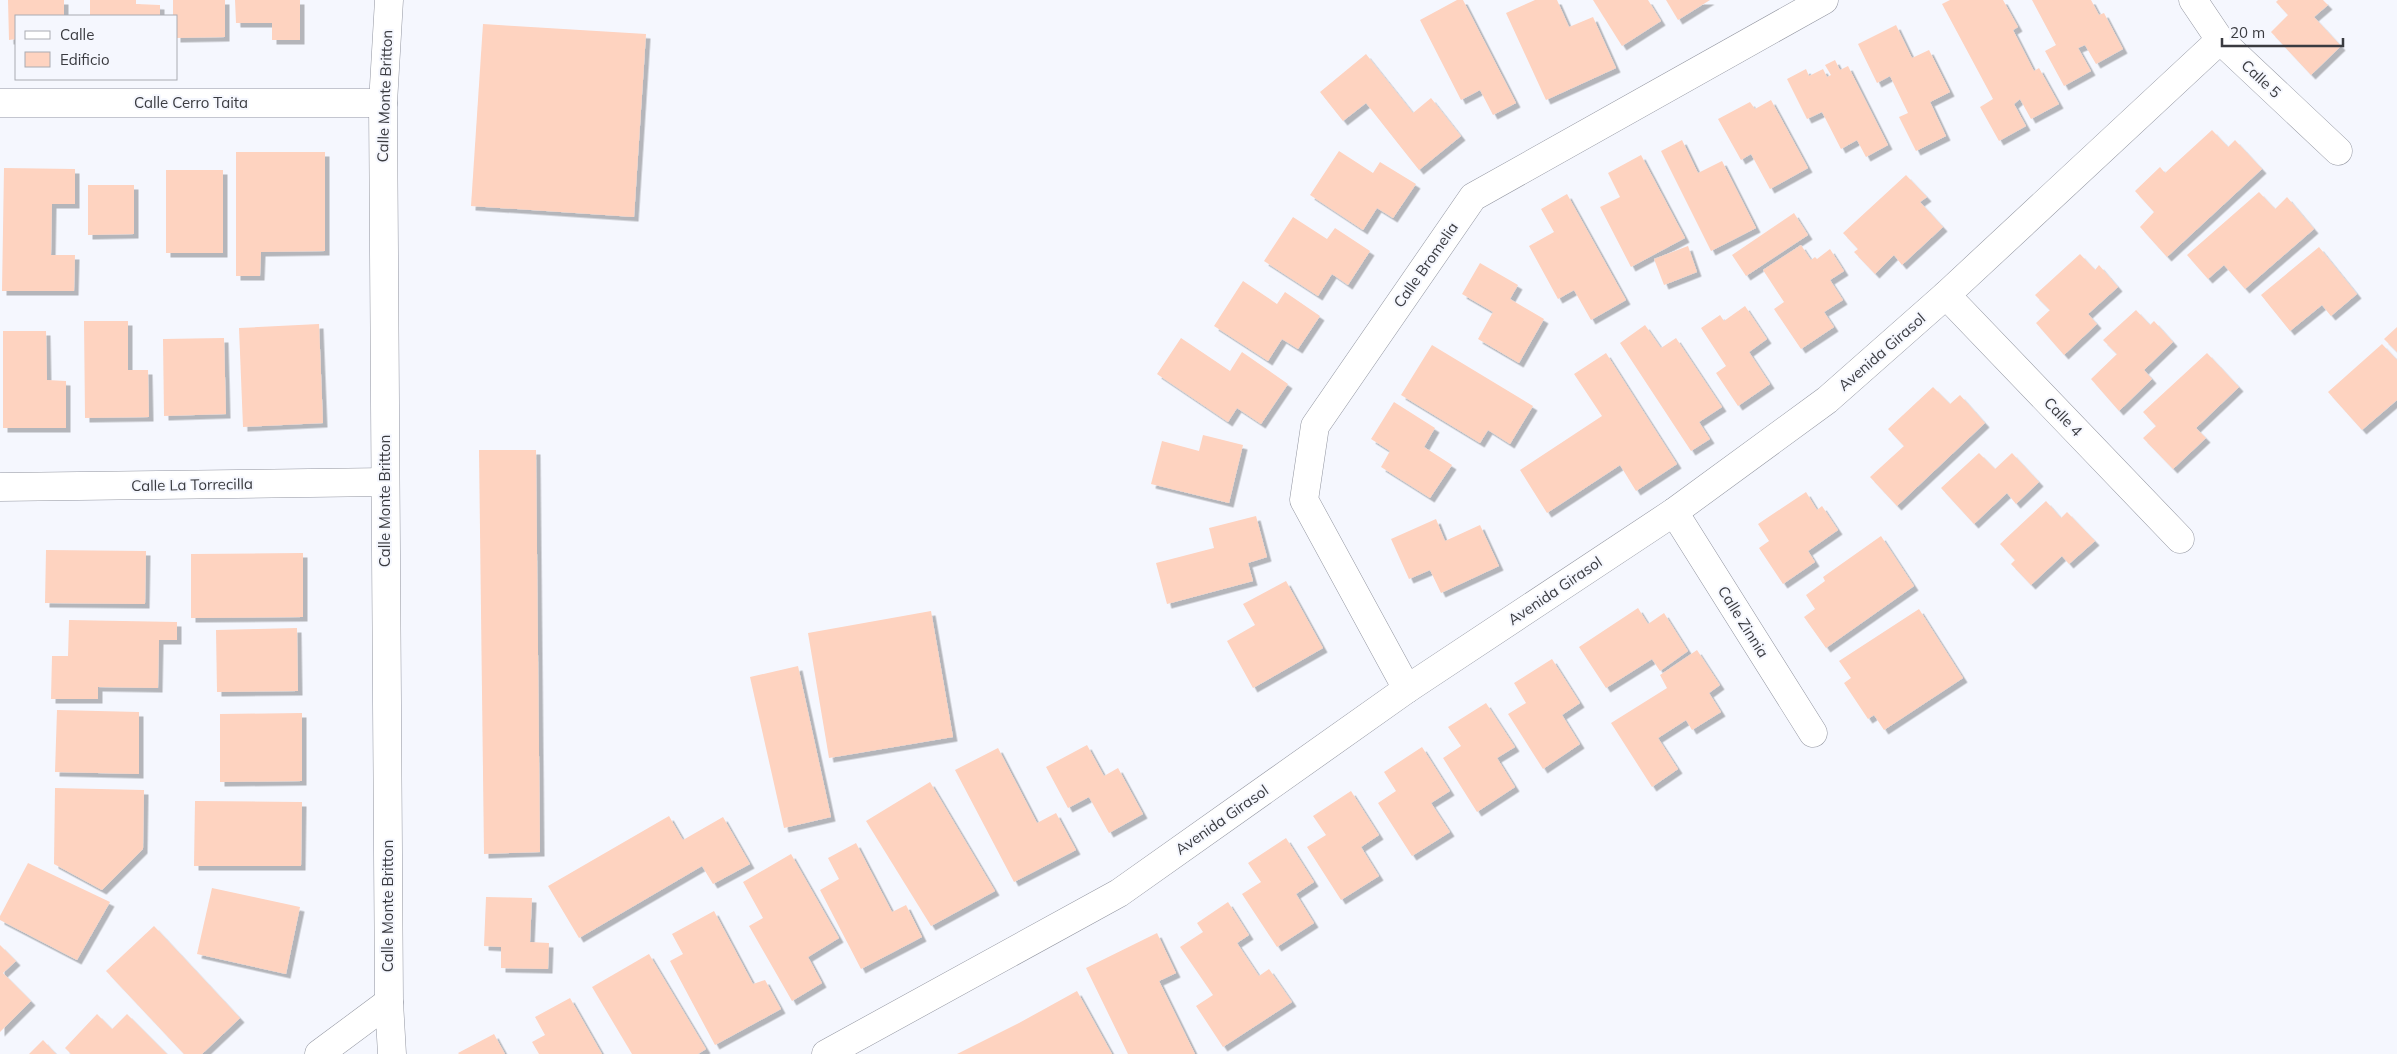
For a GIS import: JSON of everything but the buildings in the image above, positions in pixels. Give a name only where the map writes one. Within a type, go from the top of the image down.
[{"type":"street","name":"Calle Monte Britton","points":[[389,0],[383,103],[389,1002],[392,1054]]},
{"type":"street","name":"Calle Bromelia","points":[[1407,689],[1304,500],[1315,426],[1473,197],[1824,0]]},
{"type":"street","name":"Calle 5","points":[[2193,0],[2220,40],[2338,151]]},
{"type":"street","name":"Avenida Girasol","points":[[826,1054],[1119,893],[1407,689],[1674,512],[1827,400],[1946,295],[2220,40]]},
{"type":"street","name":"Calle Cerro Taita","points":[[0,103],[383,103]]},
{"type":"street","name":"Calle 4","points":[[1946,295],[2180,539]]},
{"type":"street","name":"Calle La Torrecilla","points":[[0,487],[385,482]]},
{"type":"street","name":"Calle Zinnia","points":[[1674,512],[1813,733]]},
{"type":"street","points":[[319,1054],[389,1002]]}]
